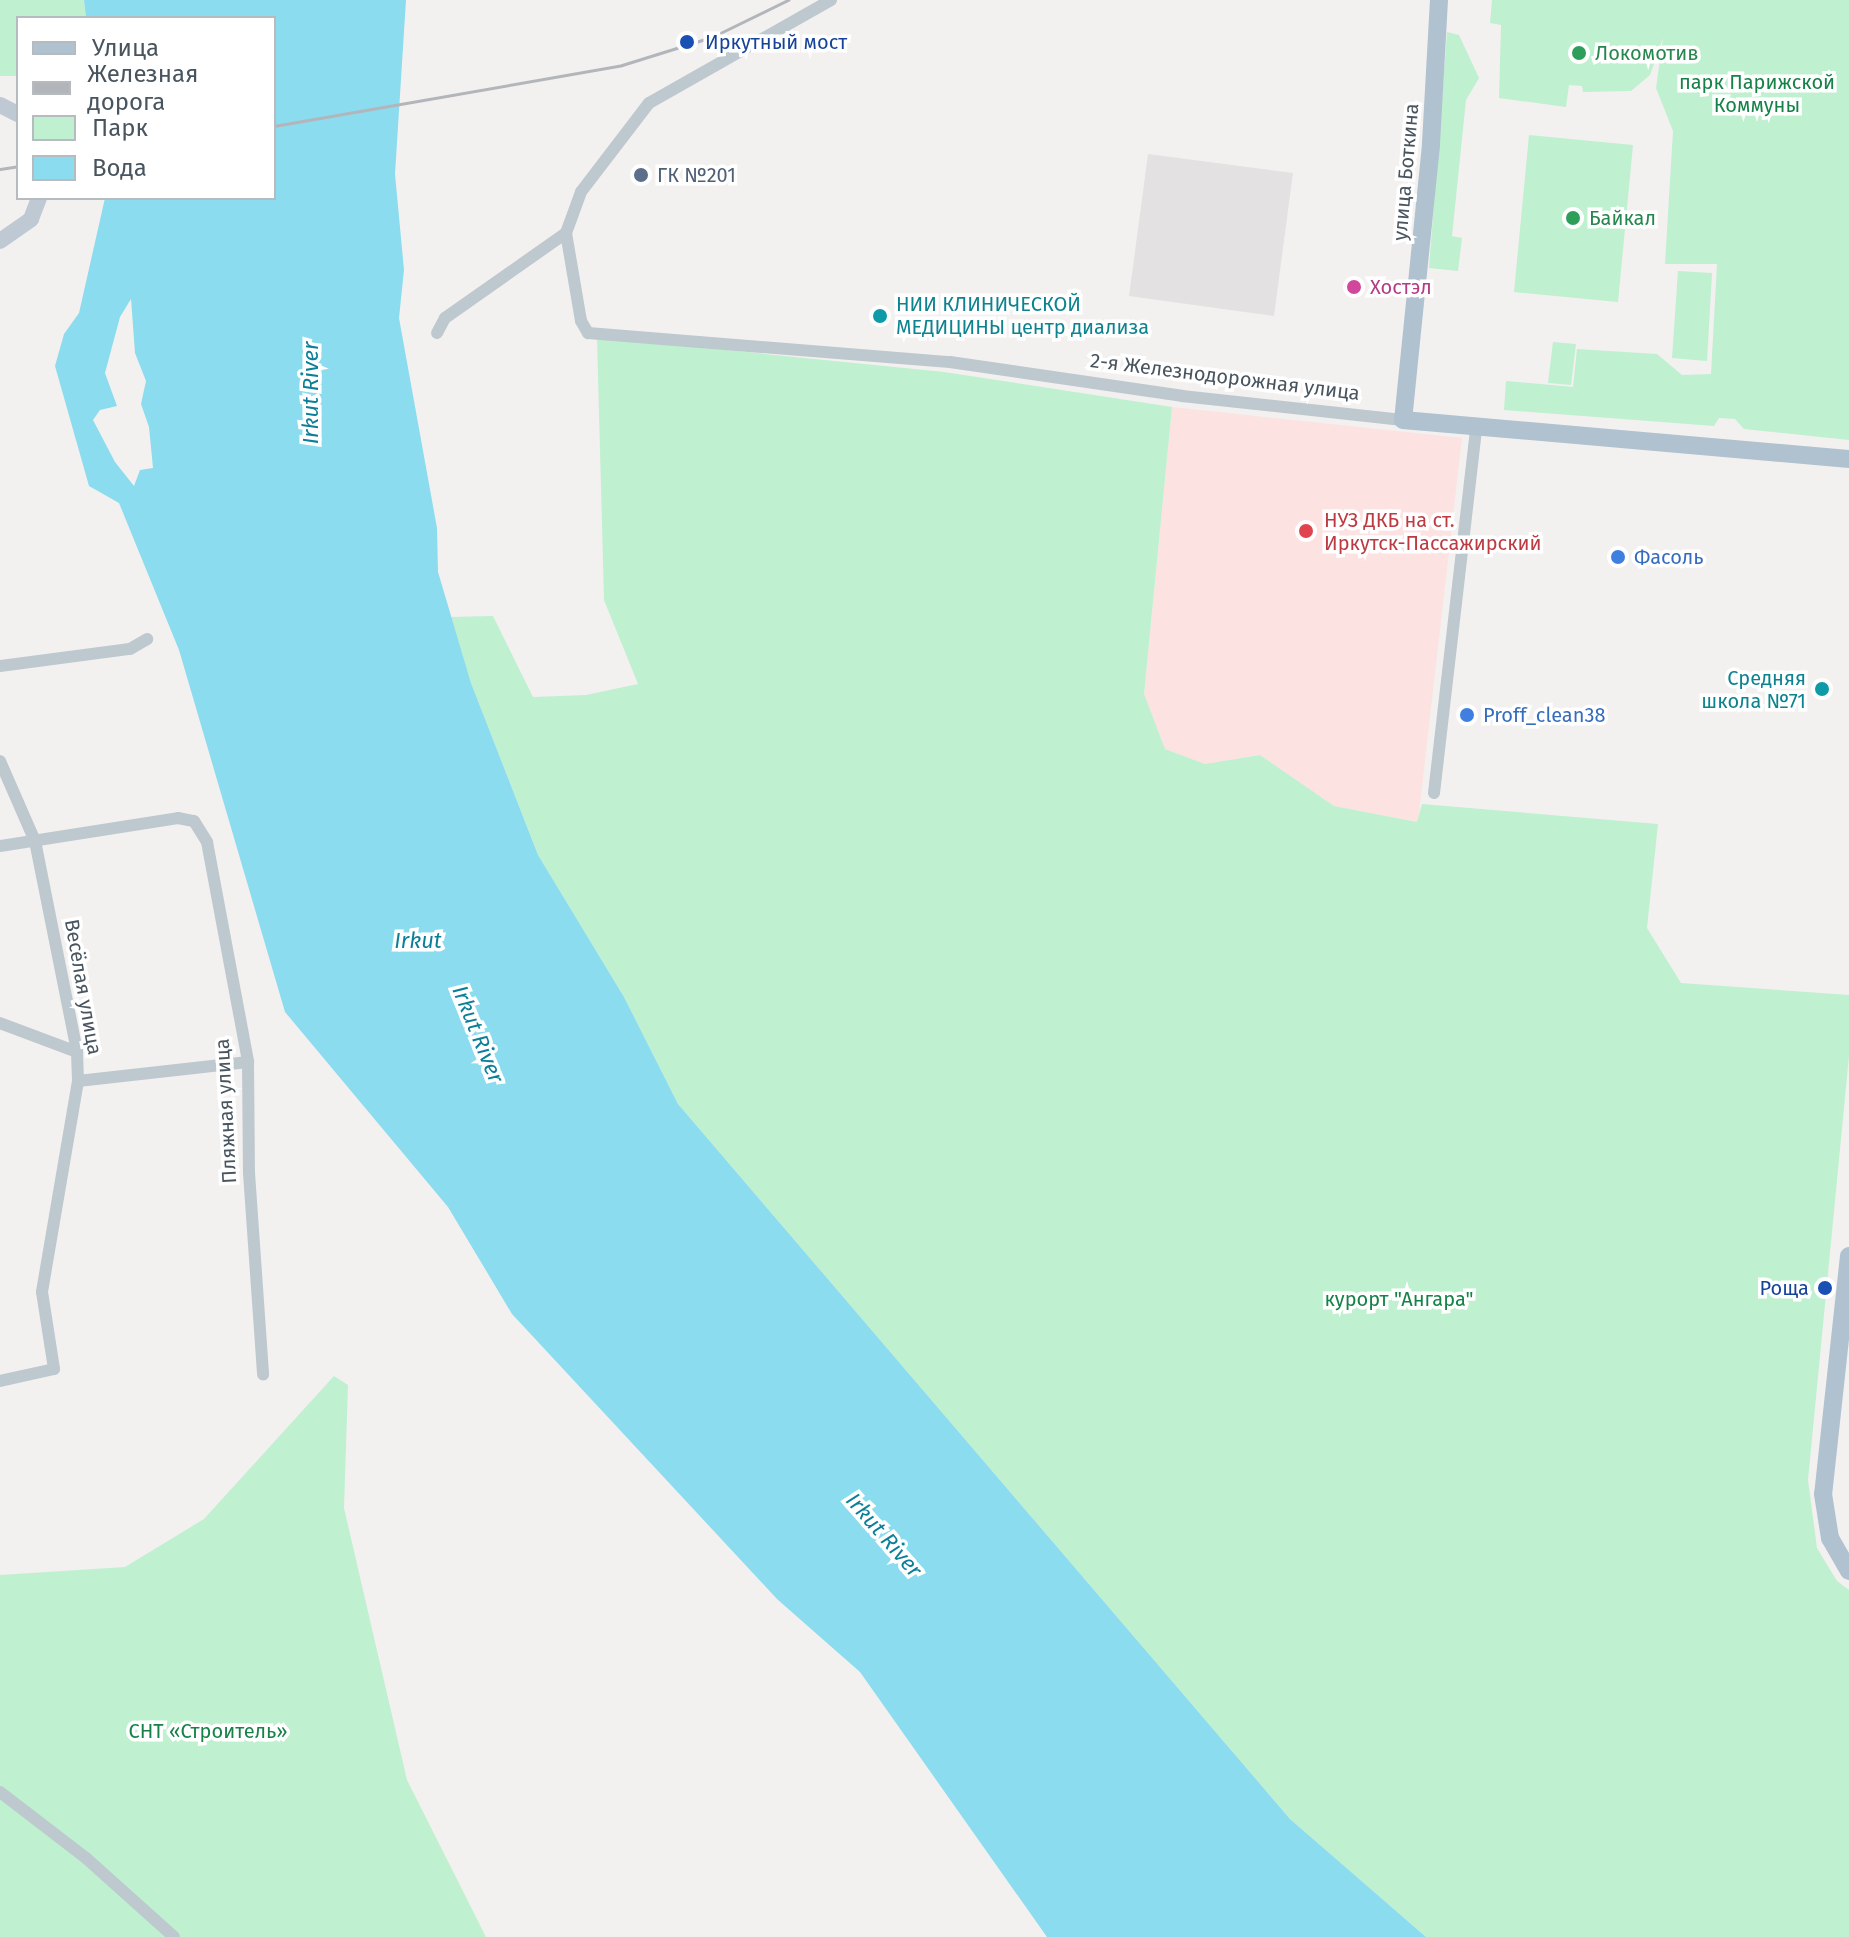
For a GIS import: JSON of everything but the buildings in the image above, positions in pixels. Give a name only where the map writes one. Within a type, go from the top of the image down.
[{"type":"main road","name":"улица Боткина","points":[[1403,420],[1441,24],[1439,0]]},
{"type":"main road","name":"2-я Железнодорожная улица","points":[[1403,420],[1476,429],[1849,459]]},
{"type":"main road","points":[[1849,1256],[1831,1429],[1824,1446],[1823,1494],[1830,1538],[1849,1571]]},
{"type":"main road","points":[[1831,1429],[1836,1443],[1836,1515],[1849,1555]]},
{"type":"street","points":[[437,333],[445,318],[566,233],[581,192],[649,103],[831,0]]},
{"type":"street","points":[[0,241],[31,219],[38,200]]},
{"type":"street","name":"2-я Железнодорожная улица","points":[[566,233],[581,321],[597,337],[950,362],[1403,420]]},
{"type":"street","points":[[1434,793],[1476,429]]},
{"type":"street","points":[[0,666],[130,649],[147,639]]},
{"type":"street","name":"Весёлая улица","points":[[0,761],[35,841],[77,1052],[78,1081],[42,1292],[54,1369],[0,1381]]},
{"type":"street","name":"Пляжная улица","points":[[35,841],[178,818],[194,821],[207,842],[248,1062],[249,1173],[263,1375]]},
{"type":"street","points":[[0,846],[35,841]]},
{"type":"street","points":[[0,1023],[77,1052]]},
{"type":"street","points":[[78,1081],[248,1062]]},
{"type":"street","points":[[0,1792],[86,1858],[174,1937]]},
{"type":"shaded area","points":[[1148,154],[1293,173],[1274,316],[1129,296]]},
{"type":"shaded area","name":"НУЗ ДКБ на ст. Иркутск-Пассажирский","points":[[1172,407],[1462,438],[1418,822],[1334,806],[1260,755],[1205,764],[1165,749],[1144,695]]},
{"type":"green space","points":[[0,0],[84,0],[86,16],[16,16],[16,76],[0,76]]},
{"type":"green space","name":"парк Парижской Коммуны","points":[[1492,0],[1849,0],[1849,440],[1744,429],[1735,419],[1719,418],[1714,426],[1504,410],[1506,381],[1573,387],[1577,349],[1657,354],[1682,375],[1711,374],[1717,264],[1665,264],[1673,131],[1656,88],[1663,38],[1650,75],[1631,91],[1583,92],[1582,86],[1569,85],[1566,107],[1499,98],[1501,25],[1490,23]]},
{"type":"green space","points":[[1447,32],[1459,35],[1479,78],[1466,100],[1452,236],[1462,238],[1458,271],[1429,268]]},
{"type":"green space","name":"Байкал","points":[[1529,135],[1633,145],[1618,302],[1514,292]]},
{"type":"green space","points":[[1678,271],[1712,273],[1707,361],[1672,358]]},
{"type":"green space","name":"курорт \"Ангара\"","points":[[597,337],[944,372],[1172,407],[1144,694],[1165,749],[1205,764],[1260,755],[1334,806],[1417,822],[1422,804],[1658,824],[1647,928],[1681,983],[1849,995],[1849,1056],[1808,1480],[1817,1548],[1837,1581],[1849,1590],[1849,1937],[1426,1937],[1290,1819],[678,1104],[624,997],[538,855],[471,683],[451,617],[493,616],[533,697],[586,695],[638,684],[604,600]]},
{"type":"green space","points":[[1553,342],[1576,344],[1571,385],[1548,383]]},
{"type":"green space","name":"СНТ «Строитель»","points":[[334,1376],[348,1385],[344,1508],[407,1780],[486,1937],[0,1937],[0,1575],[125,1567],[204,1519]]},
{"type":"water","name":"Irkut","points":[[84,0],[406,0],[395,174],[404,270],[399,318],[437,528],[438,572],[471,683],[538,855],[624,997],[678,1104],[1290,1819],[1426,1937],[1047,1937],[860,1672],[777,1599],[512,1314],[448,1207],[285,1012],[179,650],[119,503],[89,486],[55,366],[64,334],[79,313],[105,200],[276,200],[276,16],[86,16]],"holes":[[[131,299],[135,353],[146,381],[141,404],[149,427],[153,468],[140,470],[134,486],[115,462],[93,420],[100,410],[117,406],[105,373],[120,317]]]},
{"type":"railway","points":[[276,126],[622,65],[712,37],[788,0]]},
{"type":"railway","points":[[0,169],[16,166]]},
{"type":"place","name":"Иркутный мост","points":[[687,42]]},
{"type":"place","name":"Локомотив","points":[[1579,53]]},
{"type":"place","name":"ГК №201","points":[[641,175]]},
{"type":"place","name":"Байкал","points":[[1573,218]]},
{"type":"place","name":"Хостэл","points":[[1354,287]]},
{"type":"place","name":"НИИ КЛИНИЧЕСКОЙ МЕДИЦИНЫ центр диализа","points":[[880,316]]},
{"type":"place","name":"НУЗ ДКБ на ст. Иркутск-Пассажирский","points":[[1306,531]]},
{"type":"place","name":"Фасоль","points":[[1618,557]]},
{"type":"place","name":"Средняя школа №71","points":[[1822,689]]},
{"type":"place","name":"Proff_clean38","points":[[1467,715]]},
{"type":"place","name":"Роща","points":[[1825,1288]]},
{"type":"water label","name":"Irkut River","points":[[311,393]]},
{"type":"water label","name":"Irkut River","points":[[478,1034]]},
{"type":"water label","name":"Irkut River","points":[[884,1535]]}]
